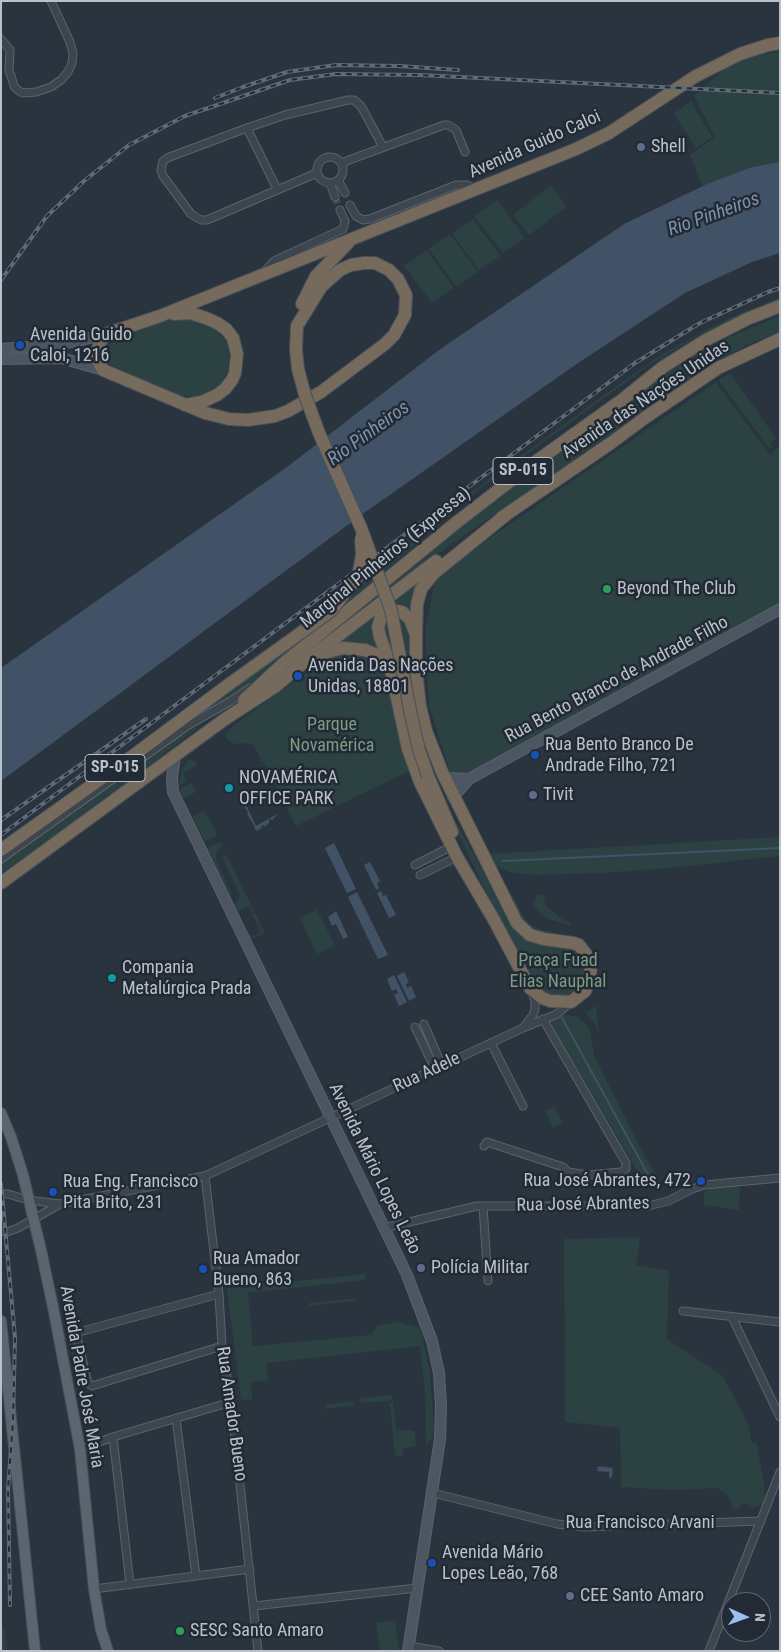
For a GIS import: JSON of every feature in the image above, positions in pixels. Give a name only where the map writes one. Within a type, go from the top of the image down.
[{"type":"highway","name":"Avenida Guido Caloi","points":[[160,316],[576,149],[594,141],[658,102],[696,76],[740,54],[780,43]]},
{"type":"highway","name":"SP-015","points":[[1,850],[331,611],[358,576],[362,556],[361,528],[304,394],[296,350],[297,326],[302,303],[310,287],[316,276],[352,239]]},
{"type":"highway","points":[[185,405],[202,402],[217,395],[232,380],[237,362],[237,354],[232,338],[221,326],[206,318],[190,313],[160,316],[106,334],[100,342],[97,352],[98,361],[103,370],[185,405],[206,413],[229,419],[248,420],[275,416],[288,411],[321,392],[385,344],[394,335],[405,314],[407,304],[403,286],[398,278],[389,270],[375,263],[364,262],[351,265],[340,270],[316,293],[297,326]]},
{"type":"highway","name":"Marginal Pinheiros (Expressa)","points":[[225,719],[284,663],[538,459],[622,400],[663,366],[706,340],[747,319],[780,306]]},
{"type":"highway","name":"Avenida das Nações Unidas","points":[[1,883],[225,719],[276,686],[309,658],[453,549],[612,443],[646,417],[718,368],[757,348],[780,339]]},
{"type":"highway","points":[[416,636],[410,619],[402,612],[392,610],[381,617],[378,631],[394,678],[408,748],[420,782],[454,852],[467,872],[530,988],[542,998],[550,1001],[571,1002],[585,990],[590,980],[590,964],[586,954],[579,946],[573,943],[538,937],[520,928],[444,778],[426,731],[420,706],[416,670],[416,636],[419,595],[424,583],[507,514]]},
{"type":"highway","points":[[361,528],[391,610],[419,750],[467,872]]},
{"type":"highway","points":[[309,658],[343,648],[365,650],[372,652],[384,662],[394,678]]},
{"type":"main road","name":"Avenida Padre José Maria","points":[[1,1113],[17,1156],[34,1218],[54,1312],[80,1449],[94,1589],[101,1630],[108,1651]]},
{"type":"main road","points":[[1,1320],[35,1651]]},
{"type":"street","points":[[1,39],[10,50],[9,70],[14,86],[23,93],[36,92],[51,87],[61,80],[68,72],[72,63],[72,53],[70,42],[52,1]]},
{"type":"street","points":[[317,173],[207,220],[200,220],[191,214],[163,176],[161,164],[167,158],[247,128],[298,112],[348,100],[354,100],[361,106],[383,147]]},
{"type":"street","points":[[340,163],[444,125],[448,125],[456,130],[465,152]]},
{"type":"street","points":[[247,128],[277,189]]},
{"type":"street","points":[[325,158],[334,158],[340,163],[342,172],[338,180],[330,183],[322,180],[317,173],[318,164],[325,158]]},
{"type":"street","points":[[338,180],[344,193]]},
{"type":"street","points":[[330,183],[335,197]]},
{"type":"street","points":[[262,275],[274,261],[343,229],[345,225],[360,219],[370,219],[456,185],[466,185],[477,190]]},
{"type":"street","points":[[350,205],[360,219]]},
{"type":"street","points":[[340,210],[345,225]]},
{"type":"street","points":[[1,350],[42,346],[106,334]]},
{"type":"street","points":[[1,358],[61,358],[103,370]]},
{"type":"street","name":"Rua Bento Branco de Andrade Filho","points":[[453,797],[469,779],[780,609]]},
{"type":"street","points":[[1,859],[179,732],[230,702],[284,663]]},
{"type":"street","name":"Avenida Mário Lopes Leão","points":[[175,756],[172,778],[173,792],[407,1275],[424,1317],[438,1362],[441,1406],[440,1439],[408,1648]]},
{"type":"street","points":[[444,778],[469,779]]},
{"type":"street","points":[[414,865],[454,852]]},
{"type":"street","points":[[420,875],[454,852]]},
{"type":"street","points":[[523,1028],[533,1015],[535,1009],[530,988]]},
{"type":"street","name":"Rua Adele","points":[[60,1204],[205,1176],[557,1014],[571,1002]]},
{"type":"street","points":[[484,1146],[488,1142],[563,1167],[568,1172],[588,1175],[621,1172],[626,1169],[626,1163],[543,1019]]},
{"type":"street","points":[[424,1024],[442,1066]]},
{"type":"street","points":[[415,1027],[435,1069]]},
{"type":"street","points":[[491,1043],[523,1106]]},
{"type":"street","name":"Rua Amador Bueno","points":[[205,1176],[219,1294],[222,1346],[232,1402],[258,1651]]},
{"type":"street","name":"Rua José Abrantes","points":[[384,1228],[483,1206],[638,1207],[668,1201],[704,1185],[779,1178]]},
{"type":"street","points":[[1,1194],[60,1204]]},
{"type":"street","points":[[1,1231],[7,1232],[18,1228],[60,1204]]},
{"type":"street","points":[[483,1206],[488,1281]]},
{"type":"street","points":[[219,1294],[79,1332],[77,1337],[88,1383],[92,1386],[222,1346]]},
{"type":"street","points":[[683,1311],[780,1322]]},
{"type":"street","points":[[732,1317],[780,1417]]},
{"type":"street","points":[[80,1449],[113,1437],[232,1402]]},
{"type":"street","points":[[176,1418],[196,1576]]},
{"type":"street","points":[[113,1437],[130,1584]]},
{"type":"street","points":[[709,1651],[780,1472]]},
{"type":"street","name":"Rua Francisco Arvani","points":[[433,1493],[557,1524],[584,1527],[761,1521]]},
{"type":"street","points":[[94,1589],[250,1569]]},
{"type":"street","points":[[254,1606],[417,1588]]},
{"type":"street","points":[[408,1648],[439,1651]]},
{"type":"green space","points":[[780,52],[780,162],[752,167],[703,187],[690,155],[715,137],[694,96],[730,64],[769,53]]},
{"type":"green space","points":[[691,101],[712,137],[696,148],[674,114]]},
{"type":"green space","points":[[551,185],[567,207],[529,235],[513,215]]},
{"type":"green space","points":[[497,200],[525,238],[503,253],[474,216]]},
{"type":"green space","points":[[473,219],[500,256],[479,270],[452,234]]},
{"type":"green space","points":[[450,234],[478,272],[456,287],[429,249]]},
{"type":"green space","points":[[427,250],[454,288],[432,303],[404,266]]},
{"type":"green space","points":[[780,297],[780,299],[703,333],[648,366],[485,485],[352,599],[240,693],[176,729],[345,604],[361,585],[369,565],[630,376],[663,354],[702,332]]},
{"type":"green space","points":[[780,316],[780,332],[743,346],[716,360],[678,387],[676,385],[676,388],[624,425],[440,552],[293,664],[404,571],[618,405],[706,349],[711,348],[711,346]]},
{"type":"green space","points":[[174,319],[189,319],[214,327],[223,335],[228,345],[228,369],[224,379],[217,387],[197,396],[170,393],[105,362],[102,355],[105,341]]},
{"type":"green space","points":[[730,373],[776,438],[770,443],[773,447],[770,449],[718,380]]},
{"type":"green space","name":"Beyond The Club","points":[[716,382],[770,455],[780,446],[780,602],[469,775],[450,772],[429,706],[425,631],[436,575]]},
{"type":"green space","points":[[419,581],[414,593],[412,612],[384,610],[381,652],[337,645],[380,609]]},
{"type":"green space","name":"Praça Fuad Elias Nauphal","points":[[400,615],[410,630],[411,680],[423,746],[444,800],[516,931],[526,939],[562,945],[574,950],[581,958],[584,969],[583,978],[577,989],[567,996],[550,996],[535,986],[490,900],[431,777],[381,622]]},
{"type":"green space","name":"Parque Novamérica","points":[[351,652],[370,656],[388,675],[409,771],[296,826],[254,745],[249,743],[234,744],[225,735],[226,732],[245,717],[329,657]]},
{"type":"green space","points":[[204,723],[110,795],[1,873],[1,859],[160,747]]},
{"type":"green space","points":[[189,759],[196,761],[197,765],[183,773],[187,782],[179,785],[182,769]]},
{"type":"green space","points":[[190,783],[196,792],[183,798],[180,791]]},
{"type":"green space","points":[[205,811],[217,835],[205,842],[192,816]]},
{"type":"green space","points":[[780,837],[780,856],[670,868],[600,873],[536,875],[512,873],[494,866],[487,854]]},
{"type":"green space","points":[[221,842],[222,846],[216,853],[216,860],[231,892],[231,896],[207,848]]},
{"type":"green space","points":[[226,854],[254,911],[252,913],[248,906],[239,911],[241,917],[235,904],[239,898],[239,893],[223,859],[223,856]]},
{"type":"green space","points":[[502,882],[507,886],[529,924],[542,930],[553,931],[553,933],[541,932],[528,925],[523,920]]},
{"type":"green space","points":[[537,895],[544,895],[546,906],[565,921],[570,921],[570,927],[541,915],[533,905]]},
{"type":"green space","points":[[317,910],[335,946],[317,954],[300,918]]},
{"type":"green space","points":[[255,913],[265,933],[252,939],[247,930],[252,937],[261,932],[252,914]]},
{"type":"green space","points":[[596,1005],[599,1036],[595,1024],[586,1013]]},
{"type":"green space","points":[[565,1015],[578,1017],[590,1031],[595,1058],[645,1157],[658,1177],[648,1184],[643,1175],[639,1174],[550,1022]]},
{"type":"green space","points":[[554,1106],[563,1124],[553,1128],[545,1111]]},
{"type":"green space","points":[[740,1186],[739,1210],[704,1205],[704,1192],[712,1188]]},
{"type":"green space","points":[[640,1237],[636,1265],[669,1270],[667,1339],[723,1376],[748,1424],[752,1443],[756,1442],[765,1489],[763,1493],[766,1494],[763,1504],[751,1508],[746,1503],[737,1509],[733,1508],[728,1496],[717,1488],[675,1490],[621,1487],[620,1428],[565,1422],[564,1239]]},
{"type":"green space","points":[[365,1274],[365,1280],[248,1293],[253,1346],[371,1335],[378,1325],[399,1322],[420,1328],[430,1371],[434,1428],[433,1436],[426,1446],[425,1394],[420,1346],[267,1363],[268,1380],[251,1382],[252,1399],[241,1400],[227,1288]]},
{"type":"green space","points":[[356,1298],[357,1301],[309,1306],[309,1303]]},
{"type":"green space","points":[[75,1334],[87,1385],[80,1387],[67,1335]]},
{"type":"green space","points":[[392,1395],[389,1401],[360,1403],[360,1398]]},
{"type":"green space","points":[[393,1400],[396,1431],[412,1430],[415,1432],[416,1446],[403,1448],[403,1455],[395,1456],[390,1404]]},
{"type":"green space","points":[[354,1401],[354,1405],[325,1409],[325,1405]]},
{"type":"green space","points":[[395,1620],[399,1651],[380,1651],[376,1623]]},
{"type":"green space","points":[[1,1627],[4,1627],[7,1650],[1,1650]]},
{"type":"water","name":"Rio Pinheiros","points":[[780,162],[780,253],[752,262],[685,293],[578,363],[364,513],[1,781],[1,668],[287,467],[439,350],[624,224],[707,184],[752,167]]},
{"type":"water","points":[[243,805],[246,805],[256,826],[277,814],[272,821],[271,819],[269,820],[269,823],[264,827],[263,825],[261,826],[262,828],[256,831]]},
{"type":"water","points":[[334,843],[356,889],[347,893],[325,848]]},
{"type":"water","points":[[370,862],[380,881],[377,883],[379,888],[376,890],[364,865]]},
{"type":"water","points":[[381,891],[383,896],[386,895],[396,915],[389,918],[377,893]]},
{"type":"water","points":[[357,892],[388,955],[378,959],[348,897]]},
{"type":"water","points":[[336,911],[348,937],[343,939],[336,924],[332,926],[328,917]]},
{"type":"water","points":[[404,972],[409,982],[406,984],[407,988],[411,986],[416,997],[409,1001],[397,976]]},
{"type":"water","points":[[394,975],[407,1002],[399,1006],[394,995],[398,993],[396,989],[392,991],[387,979]]},
{"type":"water","points":[[598,1466],[613,1468],[612,1478],[609,1477],[609,1472],[597,1471]]},
{"type":"waterway","points":[[503,861],[780,848]]},
{"type":"waterway","points":[[562,1018],[656,1189]]},
{"type":"tunnel","points":[[335,197],[340,210]]},
{"type":"railway","points":[[215,98],[287,72],[336,65],[399,66],[458,70]]},
{"type":"railway","points":[[1,280],[47,216],[84,181],[129,145],[185,116],[290,80],[336,74],[420,75],[780,93]]},
{"type":"railway","points":[[1,835],[635,363],[700,323],[780,288]]},
{"type":"railway","points":[[1,820],[146,719]]},
{"type":"railway","points":[[1,1184],[15,1338],[13,1421],[8,1489],[10,1605]]},
{"type":"place","name":"Shell","points":[[641,147]]},
{"type":"place","name":"Avenida Guido Caloi, 1216","points":[[20,345]]},
{"type":"place","name":"Beyond The Club","points":[[607,589]]},
{"type":"place","name":"Avenida Das Nações Unidas, 18801","points":[[298,676]]},
{"type":"place","name":"Rua Bento Branco De Andrade Filho, 721","points":[[535,755]]},
{"type":"place","name":"NOVAMÉRICA OFFICE PARK","points":[[229,788]]},
{"type":"place","name":"Tivit","points":[[533,795]]},
{"type":"place","name":"Compania Metalúrgica Prada","points":[[112,978]]},
{"type":"place","name":"Rua José Abrantes, 472","points":[[701,1181]]},
{"type":"place","name":"Rua Eng. Francisco Pita Brito, 231","points":[[53,1192]]},
{"type":"place","name":"Polícia Militar","points":[[421,1268]]},
{"type":"place","name":"Rua Amador Bueno, 863","points":[[203,1269]]},
{"type":"place","name":"Avenida Mário Lopes Leão, 768","points":[[432,1563]]},
{"type":"place","name":"CEE Santo Amaro","points":[[570,1596]]},
{"type":"place","name":"SESC Santo Amaro","points":[[180,1631]]}]
